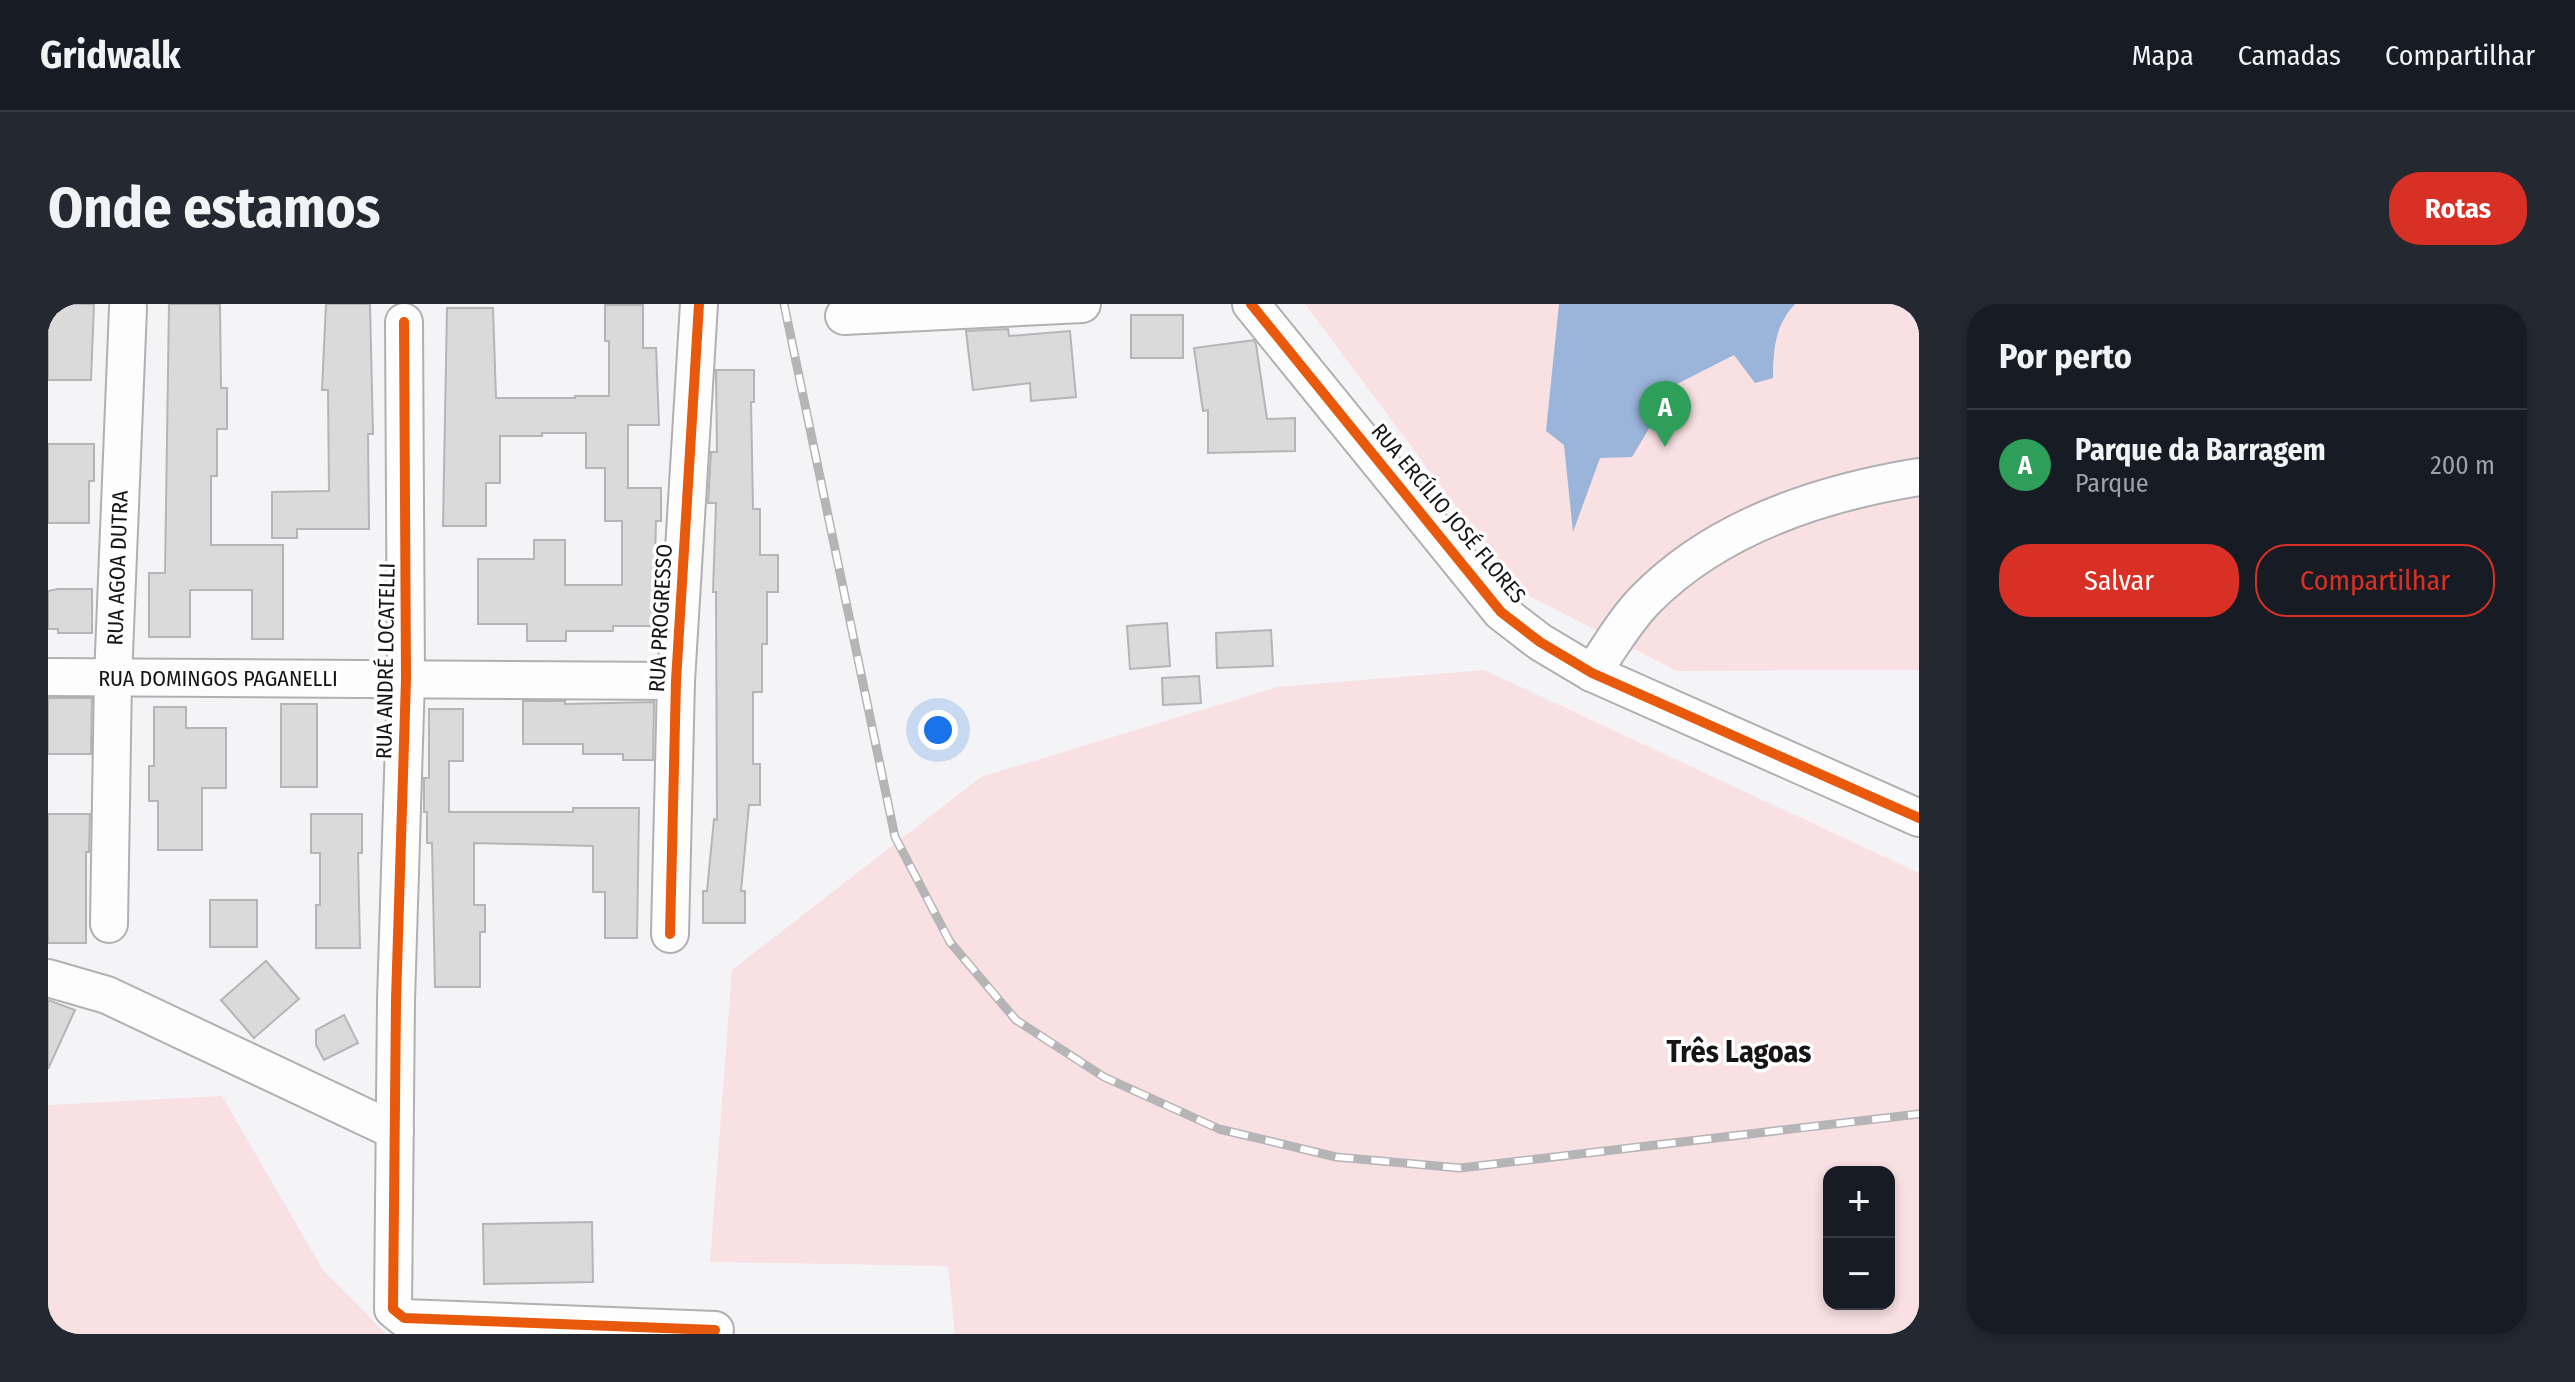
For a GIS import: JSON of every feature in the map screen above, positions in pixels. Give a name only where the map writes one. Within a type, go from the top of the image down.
[{"type":"street","name":"RUA PROGRESSO","points":[[670,934],[676,681],[699,304]]},
{"type":"street","points":[[844,316],[1082,304]]},
{"type":"street","name":"RUA ERCÍLIO JOSÉ FLORES","points":[[1251,304],[1501,612],[1540,642],[1592,673],[1919,818]]},
{"type":"street","name":"RUA AGOA DUTRA","points":[[109,924],[113,678],[128,308]]},
{"type":"street","name":"RUA ANDRÉ LOCATELLI","points":[[404,322],[406,679],[396,1000],[393,1309],[404,1318],[647,1331]]},
{"type":"street","points":[[1592,673],[1644,600],[1708,547],[1792,508],[1919,477]]},
{"type":"street","name":"RUA DOMINGOS PAGANELLI","points":[[48,677],[676,681]]},
{"type":"street","points":[[48,978],[107,995],[395,1131]]},
{"type":"street","points":[[647,1331],[715,1330]]},
{"type":"shaded area","points":[[1305,304],[1919,304],[1919,670],[1677,671],[1519,591]]},
{"type":"shaded area","points":[[1484,670],[1919,873],[1919,1334],[955,1334],[948,1266],[710,1262],[732,970],[981,777],[1278,687]]},
{"type":"shaded area","points":[[222,1096],[323,1270],[386,1334],[48,1334],[48,1105]]},
{"type":"water","points":[[1559,304],[1795,304],[1783,320],[1776,338],[1773,378],[1755,383],[1734,355],[1675,385],[1632,457],[1600,458],[1573,532],[1564,445],[1546,431]]},
{"type":"building","points":[[48,304],[94,304],[91,380],[48,380]]},
{"type":"building","points":[[169,304],[220,304],[221,388],[227,388],[227,429],[217,429],[217,476],[211,476],[211,545],[283,545],[283,639],[252,639],[252,590],[190,590],[190,637],[149,637],[149,573],[165,573]]},
{"type":"building","points":[[326,304],[370,304],[373,434],[368,434],[369,529],[297,529],[297,538],[272,538],[272,492],[329,491],[328,390],[322,390]]},
{"type":"building","points":[[605,305],[643,305],[643,348],[656,348],[659,425],[628,425],[628,488],[661,488],[661,521],[656,521],[653,626],[613,626],[613,631],[566,631],[566,641],[527,641],[527,624],[478,624],[478,559],[534,559],[534,540],[565,540],[565,585],[622,585],[622,521],[605,521],[605,468],[586,468],[586,433],[542,433],[542,436],[500,436],[500,483],[486,483],[486,526],[443,526],[447,308],[493,308],[496,398],[575,398],[609,396],[609,341],[605,341]]},
{"type":"building","points":[[1131,315],[1183,315],[1183,358],[1131,358]]},
{"type":"building","points":[[1008,329],[1009,336],[1070,331],[1076,397],[1031,401],[1030,383],[973,390],[966,331]]},
{"type":"building","points":[[1254,340],[1267,419],[1295,418],[1295,451],[1208,453],[1208,410],[1203,411],[1194,348]]},
{"type":"building","points":[[716,370],[754,370],[754,402],[751,402],[753,509],[760,509],[760,555],[778,555],[778,592],[767,592],[767,644],[762,644],[762,692],[753,692],[753,764],[760,764],[760,805],[749,805],[741,891],[745,891],[745,923],[703,923],[703,891],[707,891],[714,819],[717,820],[716,592],[713,592],[716,503],[708,503],[711,452],[717,452]]},
{"type":"building","points":[[48,444],[94,444],[94,481],[89,481],[89,523],[48,523]]},
{"type":"building","points":[[92,589],[92,633],[58,633],[58,629],[48,629],[48,591]]},
{"type":"building","points":[[1167,623],[1170,666],[1130,669],[1127,626]]},
{"type":"building","points":[[1271,630],[1273,666],[1217,668],[1216,633]]},
{"type":"building","points":[[1199,676],[1201,703],[1163,705],[1162,678]]},
{"type":"building","points":[[48,698],[92,698],[91,754],[48,754]]},
{"type":"building","points":[[523,701],[565,701],[565,704],[654,702],[653,760],[623,760],[623,754],[583,754],[583,744],[523,744]]},
{"type":"building","points":[[281,704],[317,704],[317,787],[281,787]]},
{"type":"building","points":[[154,707],[186,707],[186,728],[226,728],[226,788],[202,788],[202,850],[158,850],[158,801],[149,801],[149,766],[154,766]]},
{"type":"building","points":[[429,709],[463,709],[463,761],[449,761],[449,812],[573,812],[573,808],[639,808],[637,938],[605,938],[605,892],[593,892],[593,846],[474,843],[474,905],[485,905],[485,932],[480,932],[480,987],[435,987],[432,843],[427,843],[427,812],[424,812],[424,778],[429,778]]},
{"type":"building","points":[[48,814],[90,814],[89,852],[86,852],[86,943],[48,943]]},
{"type":"building","points":[[311,814],[362,814],[362,853],[358,853],[360,948],[316,948],[320,853],[311,853]]},
{"type":"building","points":[[210,900],[257,900],[257,947],[210,947]]},
{"type":"building","points":[[266,961],[299,999],[254,1038],[221,1000]]},
{"type":"building","points":[[48,1000],[75,1010],[48,1069]]},
{"type":"building","points":[[344,1015],[358,1043],[324,1060],[316,1045],[316,1030]]},
{"type":"building","points":[[592,1222],[593,1282],[484,1284],[483,1224]]},
{"type":"railway","points":[[784,304],[895,837],[950,942],[1016,1020],[1104,1077],[1219,1129],[1336,1157],[1460,1168],[1919,1114]]},
{"type":"cycle path","points":[[670,934],[676,681],[699,304]]},
{"type":"cycle path","points":[[1251,304],[1501,612],[1540,642],[1592,673],[1919,818]]},
{"type":"cycle path","points":[[404,322],[406,679],[396,1000],[393,1309],[404,1318],[715,1330]]},
{"type":"place","name":"Parque da Barragem","points":[[1665,447]]},
{"type":"district","name":"Três Lagoas","points":[[1739,1052]]}]
